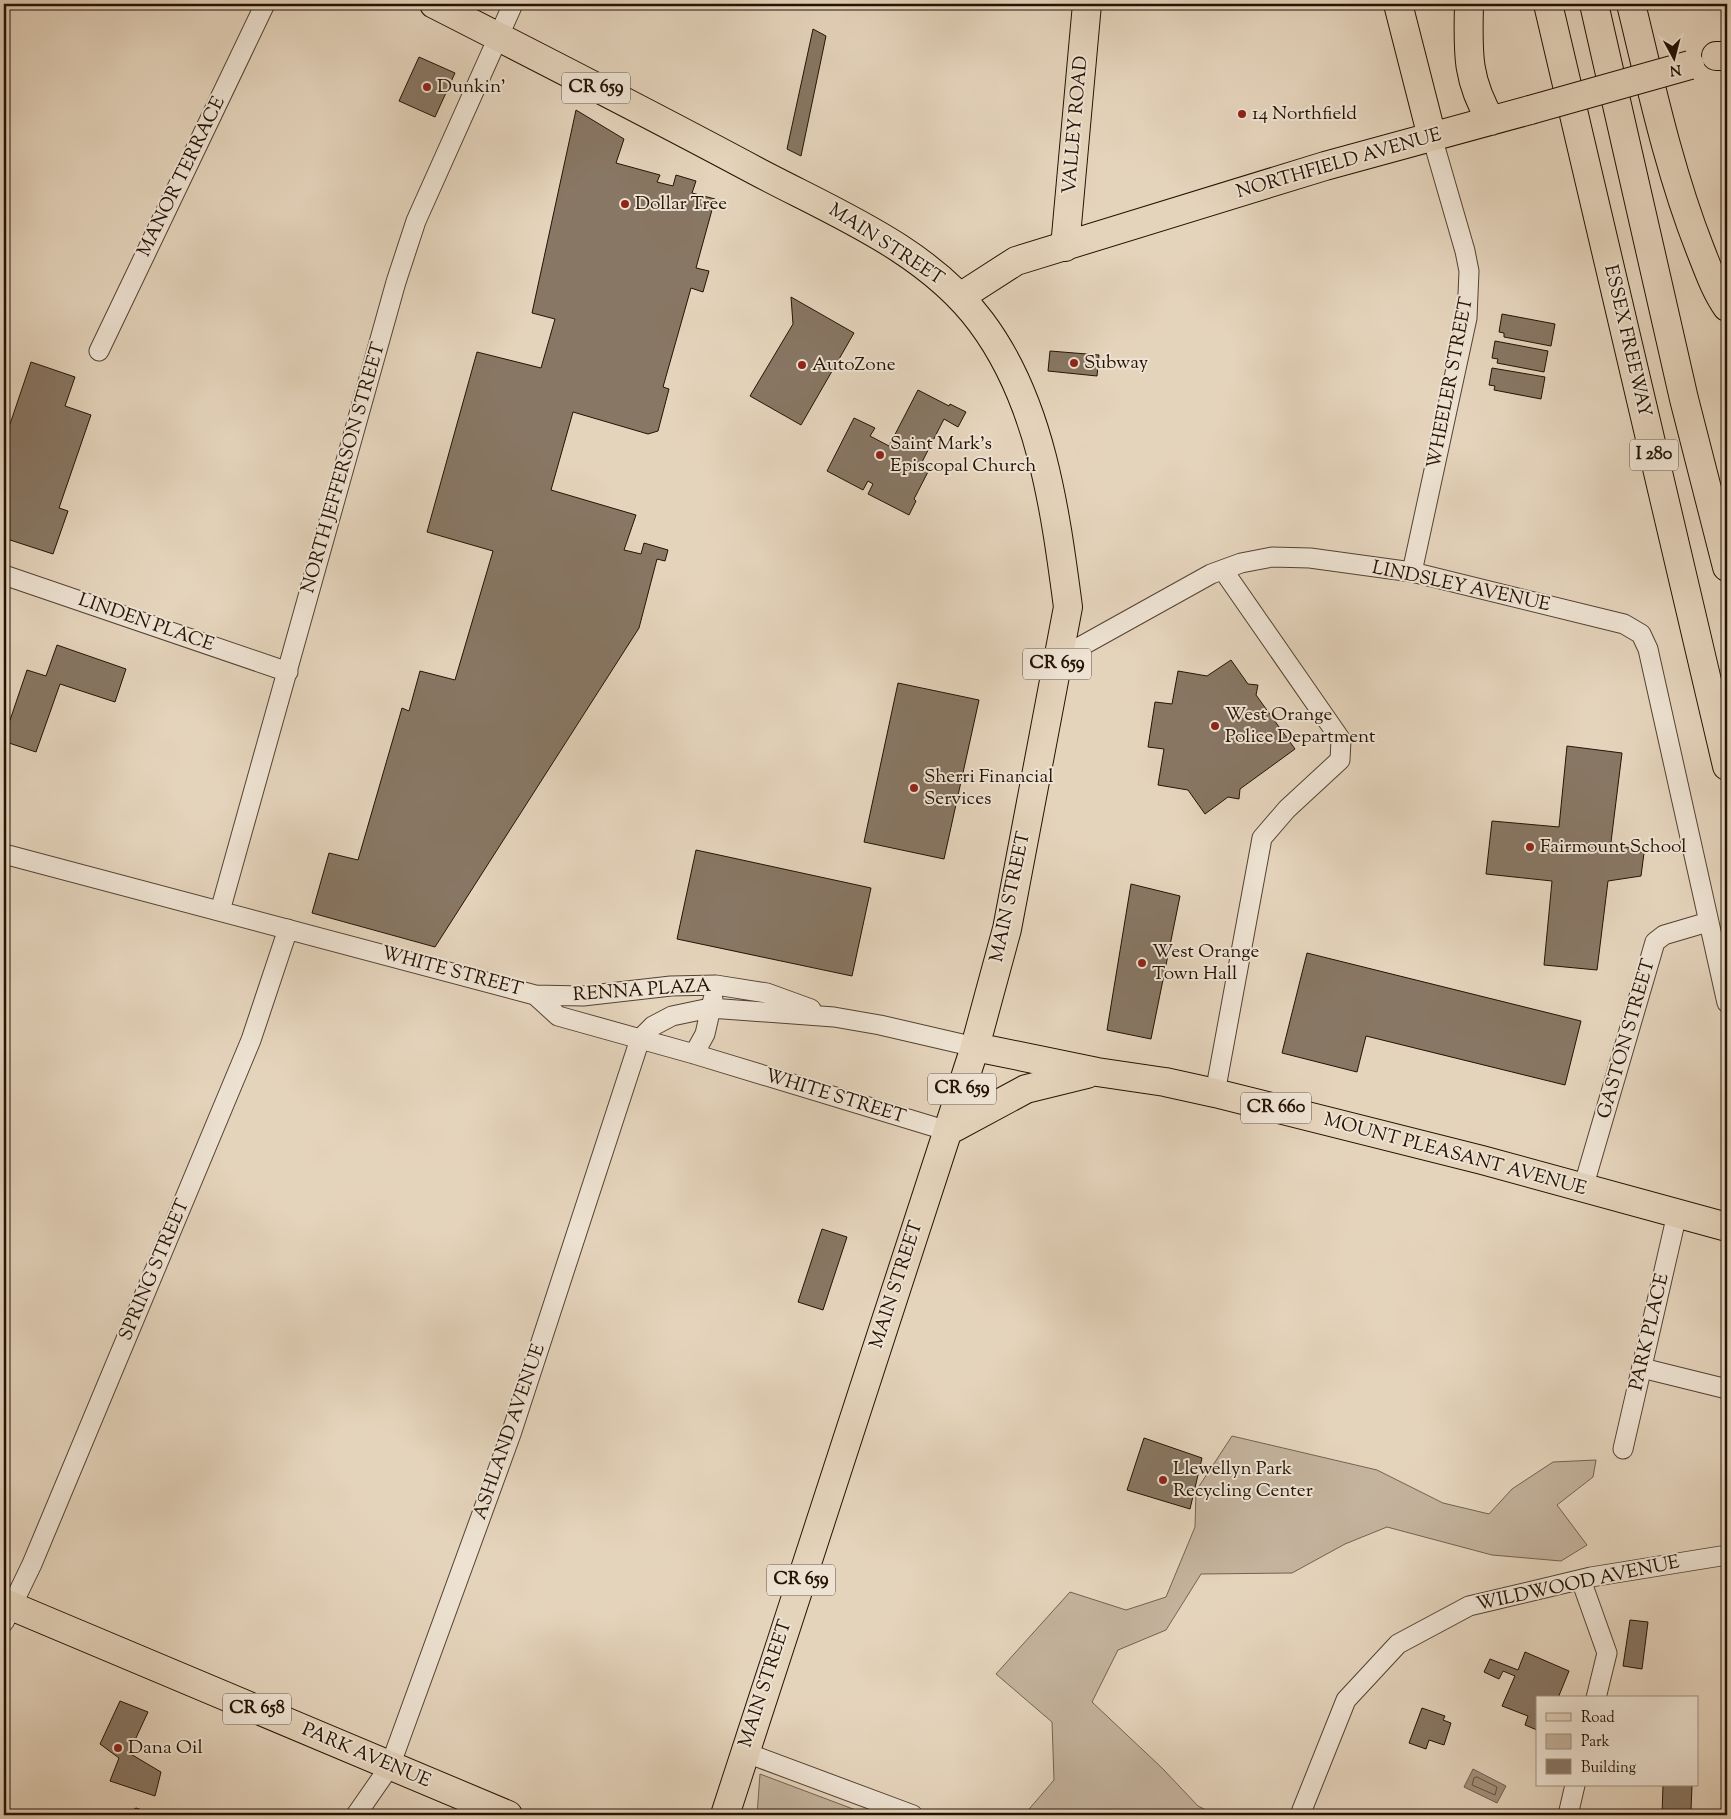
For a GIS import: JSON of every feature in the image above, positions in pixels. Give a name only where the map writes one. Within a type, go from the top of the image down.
[{"type":"main road","name":"MAIN STREET","points":[[434,4],[849,217],[941,280],[960,297],[981,322],[1001,353],[1028,409],[1052,504],[1068,606],[1007,930],[975,1047],[724,1815]]},
{"type":"main road","name":"VALLEY ROAD","points":[[1064,246],[1087,4]]},
{"type":"main road","points":[[1398,4],[1432,137]]},
{"type":"main road","points":[[1469,4],[1468,60],[1480,101],[1492,121]]},
{"type":"main road","name":"ESSEX FREEWAY","points":[[1548,4],[1727,766]]},
{"type":"main road","name":"I 280","points":[[1594,4],[1684,399],[1727,566]]},
{"type":"main road","points":[[1631,4],[1672,168],[1695,237],[1719,296],[1727,307]]},
{"type":"main road","name":"NORTHFIELD AVENUE","points":[[960,297],[1016,260],[1325,166],[1492,121],[1724,54]]},
{"type":"main road","name":"MOUNT PLEASANT AVENUE","points":[[975,1047],[1097,1072],[1164,1082],[1215,1093],[1482,1160],[1727,1227]]},
{"type":"main road","points":[[948,1131],[1026,1090],[1097,1072]]},
{"type":"main road","name":"PARK AVENUE","points":[[7,1611],[508,1815]]},
{"type":"street","name":"MANOR TERRACE","points":[[99,351],[265,4]]},
{"type":"street","name":"NORTH JEFFERSON STREET","points":[[220,911],[396,282],[416,221],[500,37],[513,4]]},
{"type":"street","name":"WHEELER STREET","points":[[1412,572],[1467,318],[1469,293],[1465,252],[1432,137]]},
{"type":"street","name":"LINDSLEY AVENUE","points":[[1058,659],[1211,574],[1241,563],[1282,558],[1310,558],[1412,572],[1624,624],[1641,634],[1648,649],[1708,922]]},
{"type":"street","points":[[1215,1093],[1262,838],[1288,809],[1340,760],[1341,740],[1223,570]]},
{"type":"street","name":"LINDEN PLACE","points":[[4,575],[288,672]]},
{"type":"street","name":"WHITE STREET","points":[[4,854],[535,995],[558,1016],[694,1054],[948,1131]]},
{"type":"street","points":[[1708,922],[1727,1003]]},
{"type":"street","name":"GASTON STREET","points":[[1583,1188],[1655,942],[1664,935],[1708,922]]},
{"type":"street","name":"SPRING STREET","points":[[7,1611],[251,1040],[288,929]]},
{"type":"street","points":[[694,1054],[705,1034],[716,985]]},
{"type":"street","name":"RENNA PLAZA","points":[[535,995],[583,996],[672,986],[716,985],[767,993],[834,1017]]},
{"type":"street","name":"RENNA PLAZA","points":[[640,1039],[653,1026],[672,1016],[710,1008],[834,1017],[880,1025],[975,1047]]},
{"type":"street","name":"ASHLAND AVENUE","points":[[356,1815],[390,1766],[511,1434],[640,1039]]},
{"type":"street","name":"PARK PLACE","points":[[1623,1450],[1676,1214]]},
{"type":"street","points":[[1642,1368],[1727,1389]]},
{"type":"street","name":"WILDWOOD AVENUE","points":[[1300,1815],[1346,1700],[1398,1644],[1469,1606],[1582,1580],[1727,1555]]},
{"type":"street","points":[[1582,1580],[1607,1653],[1596,1696]]},
{"type":"street","points":[[744,1752],[913,1815]]},
{"type":"street","points":[[1568,1815],[1575,1786]]},
{"type":"green space","points":[[1232,1436],[1377,1470],[1443,1503],[1489,1514],[1512,1489],[1553,1462],[1596,1460],[1593,1477],[1557,1505],[1587,1545],[1561,1561],[1492,1555],[1387,1527],[1345,1544],[1292,1573],[1201,1574],[1166,1630],[1118,1650],[1092,1702],[1162,1768],[1198,1806],[1216,1815],[1155,1815],[1147,1812],[1024,1815],[1054,1780],[1052,1722],[996,1674],[1070,1592],[1126,1610],[1166,1597],[1195,1527],[1196,1491]]},
{"type":"green space","points":[[760,1774],[869,1815],[757,1815]]},
{"type":"water","points":[[1473,1769],[1506,1786],[1497,1803],[1464,1787]]},
{"type":"building","points":[[813,29],[826,36],[801,156],[787,149]]},
{"type":"building","name":"Dunkin'","points":[[419,57],[455,73],[435,117],[399,101]]},
{"type":"building","points":[[576,110],[624,139],[616,163],[660,175],[657,182],[673,186],[676,175],[696,181],[692,193],[715,199],[696,268],[709,271],[703,292],[691,288],[663,387],[669,389],[658,431],[648,434],[573,412],[551,490],[636,515],[624,550],[641,554],[644,543],[668,550],[665,561],[657,559],[639,628],[435,947],[312,913],[329,853],[358,860],[402,708],[409,711],[420,671],[455,680],[493,551],[427,532],[477,352],[541,368],[555,319],[532,313]]},
{"type":"building","name":"AutoZone","points":[[791,297],[854,333],[801,425],[750,396],[793,324]]},
{"type":"building","points":[[1502,314],[1555,324],[1551,346],[1504,337],[1504,333],[1499,332]]},
{"type":"building","points":[[1495,341],[1548,351],[1544,372],[1497,363],[1498,359],[1492,358]]},
{"type":"building","name":"Subway","points":[[1050,351],[1099,355],[1097,376],[1048,371]]},
{"type":"building","points":[[31,362],[75,377],[65,406],[91,415],[59,508],[68,511],[53,554],[4,538],[4,428],[8,430]]},
{"type":"building","points":[[1492,368],[1545,377],[1541,399],[1494,390],[1495,386],[1489,385]]},
{"type":"building","name":"Saint Mark's Episcopal Church","points":[[918,390],[949,406],[950,404],[966,412],[958,427],[944,419],[921,464],[930,468],[914,499],[916,501],[909,515],[868,494],[873,484],[868,481],[863,490],[827,471],[854,418],[875,428],[870,436],[889,446]]},
{"type":"building","points":[[57,645],[126,669],[115,702],[60,684],[36,752],[6,742],[4,748],[4,728],[7,729],[27,670],[46,676]]},
{"type":"building","name":"West Orange Police Department","points":[[1231,660],[1248,684],[1258,685],[1256,695],[1295,749],[1240,789],[1239,799],[1228,797],[1205,814],[1188,790],[1158,785],[1164,749],[1148,747],[1155,702],[1172,704],[1178,671],[1207,676]]},
{"type":"building","points":[[898,683],[979,700],[944,859],[864,842]]},
{"type":"building","points":[[1567,746],[1622,753],[1611,842],[1644,853],[1641,876],[1608,881],[1597,970],[1544,965],[1552,881],[1486,874],[1492,821],[1559,827]]},
{"type":"building","points":[[696,850],[871,888],[852,976],[677,939]]},
{"type":"building","name":"West Orange Town Hall","points":[[1131,884],[1180,896],[1151,1039],[1107,1030]]},
{"type":"building","points":[[1307,953],[1581,1021],[1565,1085],[1366,1036],[1357,1072],[1282,1053]]},
{"type":"building","points":[[822,1229],[847,1237],[823,1310],[798,1302]]},
{"type":"building","name":"Llewellyn Park Recycling Center","points":[[1144,1438],[1202,1458],[1190,1509],[1127,1490]]},
{"type":"building","points":[[1630,1620],[1648,1622],[1642,1669],[1623,1666]]},
{"type":"building","points":[[1525,1652],[1569,1671],[1559,1696],[1536,1696],[1536,1730],[1525,1725],[1528,1716],[1502,1706],[1515,1676],[1503,1671],[1499,1679],[1484,1672],[1490,1659],[1518,1670]]},
{"type":"building","name":"Dana Oil","points":[[120,1701],[148,1712],[129,1753],[161,1772],[155,1796],[110,1781],[119,1758],[100,1744]]},
{"type":"building","points":[[1422,1708],[1445,1716],[1443,1720],[1451,1723],[1444,1745],[1429,1740],[1426,1749],[1409,1743]]},
{"type":"building","points":[[1663,1786],[1692,1786],[1691,1811],[1697,1812],[1697,1815],[1662,1815]]},
{"type":"building","points":[[136,1808],[157,1815],[126,1815]]},
{"type":"place","name":"Dunkin'","points":[[427,87]]},
{"type":"place","name":"14 Northfield","points":[[1242,114]]},
{"type":"place","name":"Dollar Tree","points":[[625,204]]},
{"type":"place","name":"Subway","points":[[1074,363]]},
{"type":"place","name":"AutoZone","points":[[802,365]]},
{"type":"place","name":"Saint Mark's Episcopal Church","points":[[880,455]]},
{"type":"place","name":"West Orange Police Department","points":[[1215,726]]},
{"type":"place","name":"Sherri Financial Services","points":[[914,788]]},
{"type":"place","name":"Fairmount School","points":[[1530,847]]},
{"type":"place","name":"West Orange Town Hall","points":[[1142,963]]},
{"type":"place","name":"Llewellyn Park Recycling Center","points":[[1163,1480]]},
{"type":"place","name":"Dana Oil","points":[[118,1748]]}]
